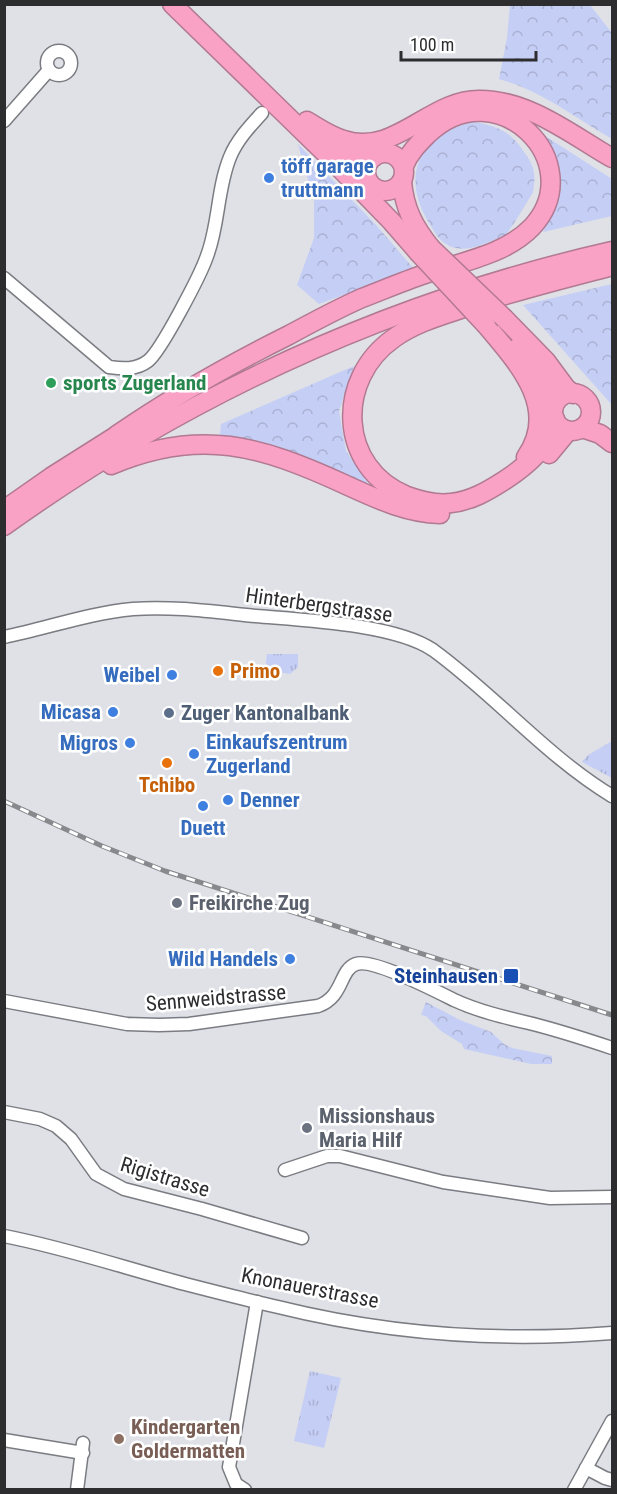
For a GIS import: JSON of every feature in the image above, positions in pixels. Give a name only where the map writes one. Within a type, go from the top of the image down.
[{"type":"highway","points":[[172,4],[262,94],[383,191],[393,190],[393,164],[401,149],[444,108]]},
{"type":"highway","points":[[187,4],[308,129],[384,214],[424,250],[494,322],[541,374],[570,420],[612,432]]},
{"type":"highway","points":[[308,129],[342,140],[373,143],[392,137],[444,108],[474,100],[495,101],[514,105],[548,121],[612,159]]},
{"type":"highway","points":[[4,510],[185,390],[340,309],[391,287],[508,245],[520,237],[535,223],[544,207],[549,191],[548,166],[537,141],[518,123],[491,112],[465,113],[439,124],[413,149],[393,164],[368,164],[372,183],[387,199],[401,222],[424,250]]},
{"type":"highway","points":[[308,129],[344,151],[393,164]]},
{"type":"highway","points":[[393,164],[410,218],[424,250]]},
{"type":"highway","points":[[117,435],[182,398],[251,363],[373,310],[492,269],[612,238]]},
{"type":"highway","points":[[4,526],[114,453],[187,410],[254,375],[372,324],[447,297],[520,274],[612,251]]},
{"type":"highway","points":[[570,420],[549,439],[526,466],[476,496],[450,503],[421,500],[392,488],[375,474],[366,462],[354,435],[352,414],[353,401],[362,374],[382,348],[396,336],[420,324],[481,302],[612,266]]},
{"type":"highway","points":[[52,492],[113,464],[146,452],[180,445],[212,443],[245,447],[287,459],[407,510],[438,514],[462,513],[490,503],[527,478],[585,399],[566,388],[541,355],[494,322]]},
{"type":"highway","points":[[494,322],[525,373],[538,411],[536,435],[531,449],[519,467],[505,480]]},
{"type":"highway","points":[[573,394],[561,396],[556,402],[570,420],[600,434],[612,443]]},
{"type":"street","points":[[4,121],[49,70]]},
{"type":"street","points":[[4,278],[109,367],[126,369],[137,367],[149,360],[169,330],[207,257],[230,156],[244,133],[262,113]]},
{"type":"street","name":"Hinterbergstrasse","points":[[4,636],[95,614],[152,608],[329,622],[408,638],[432,650],[587,780],[612,796]]},
{"type":"street","name":"Sennweidstrasse","points":[[4,1001],[127,1024],[189,1024],[327,1003],[333,997],[345,975],[356,964],[368,964],[431,988],[473,1008],[612,1048]]},
{"type":"street","name":"Rigistrasse","points":[[4,1112],[40,1119],[56,1126],[70,1138],[96,1174],[124,1189],[302,1238]]},
{"type":"street","points":[[285,1170],[327,1156],[340,1156],[443,1182],[550,1198],[612,1197]]},
{"type":"street","name":"Knonauerstrasse","points":[[4,1236],[74,1252],[257,1302],[347,1320],[463,1335],[560,1337],[612,1333]]},
{"type":"street","points":[[245,1490],[236,1484],[229,1467],[257,1302]]},
{"type":"street","points":[[574,1490],[612,1421]]},
{"type":"street","points":[[4,1440],[83,1448],[77,1490]]},
{"type":"street","points":[[586,1468],[612,1480]]},
{"type":"green space","points":[[510,5],[590,5],[612,33],[612,139],[544,97],[499,79],[507,38]]},
{"type":"green space","points":[[472,122],[494,127],[512,137],[531,163],[534,182],[533,192],[506,234],[481,245],[461,249],[442,241],[429,223],[420,206],[416,189],[416,174],[427,147],[454,128]]},
{"type":"green space","points":[[536,130],[612,179],[612,216],[543,232],[557,198]]},
{"type":"green space","points":[[298,144],[377,226],[414,269],[319,304],[297,285],[314,238],[314,201]]},
{"type":"green space","points":[[612,284],[612,405],[523,305]]},
{"type":"green space","points":[[354,366],[339,411],[346,451],[369,485],[278,449],[220,435],[221,424]]},
{"type":"green space","points":[[267,654],[298,654],[298,667],[290,674],[265,670]]},
{"type":"green space","points":[[612,741],[612,778],[582,762],[588,755]]},
{"type":"green space","points":[[426,1002],[460,1020],[491,1032],[512,1048],[552,1056],[552,1064],[531,1064],[464,1049],[462,1044],[441,1031],[426,1016],[421,1015]]},
{"type":"green space","points":[[310,1371],[341,1378],[324,1448],[294,1441]]},
{"type":"railway","points":[[4,801],[102,846],[165,871],[612,1015]]},
{"type":"place","name":"töff garage truttmann","points":[[269,178]]},
{"type":"place","name":"sports Zugerland","points":[[51,383]]},
{"type":"place","name":"Primo","points":[[218,671]]},
{"type":"place","name":"Weibel","points":[[172,675]]},
{"type":"place","name":"Micasa","points":[[113,712]]},
{"type":"place","name":"Zuger Kantonalbank","points":[[169,713]]},
{"type":"place","name":"Migros","points":[[130,743]]},
{"type":"place","name":"Einkaufszentrum Zugerland","points":[[194,754]]},
{"type":"place","name":"Tchibo","points":[[167,763]]},
{"type":"place","name":"Denner","points":[[228,800]]},
{"type":"place","name":"Duett","points":[[203,806]]},
{"type":"place","name":"Freikirche Zug","points":[[177,903]]},
{"type":"place","name":"Wild Handels","points":[[290,959]]},
{"type":"place","name":"Steinhausen","points":[[511,976]]},
{"type":"place","name":"Missionshaus Maria Hilf","points":[[307,1128]]},
{"type":"place","name":"Kindergarten Goldermatten","points":[[119,1439]]}]
